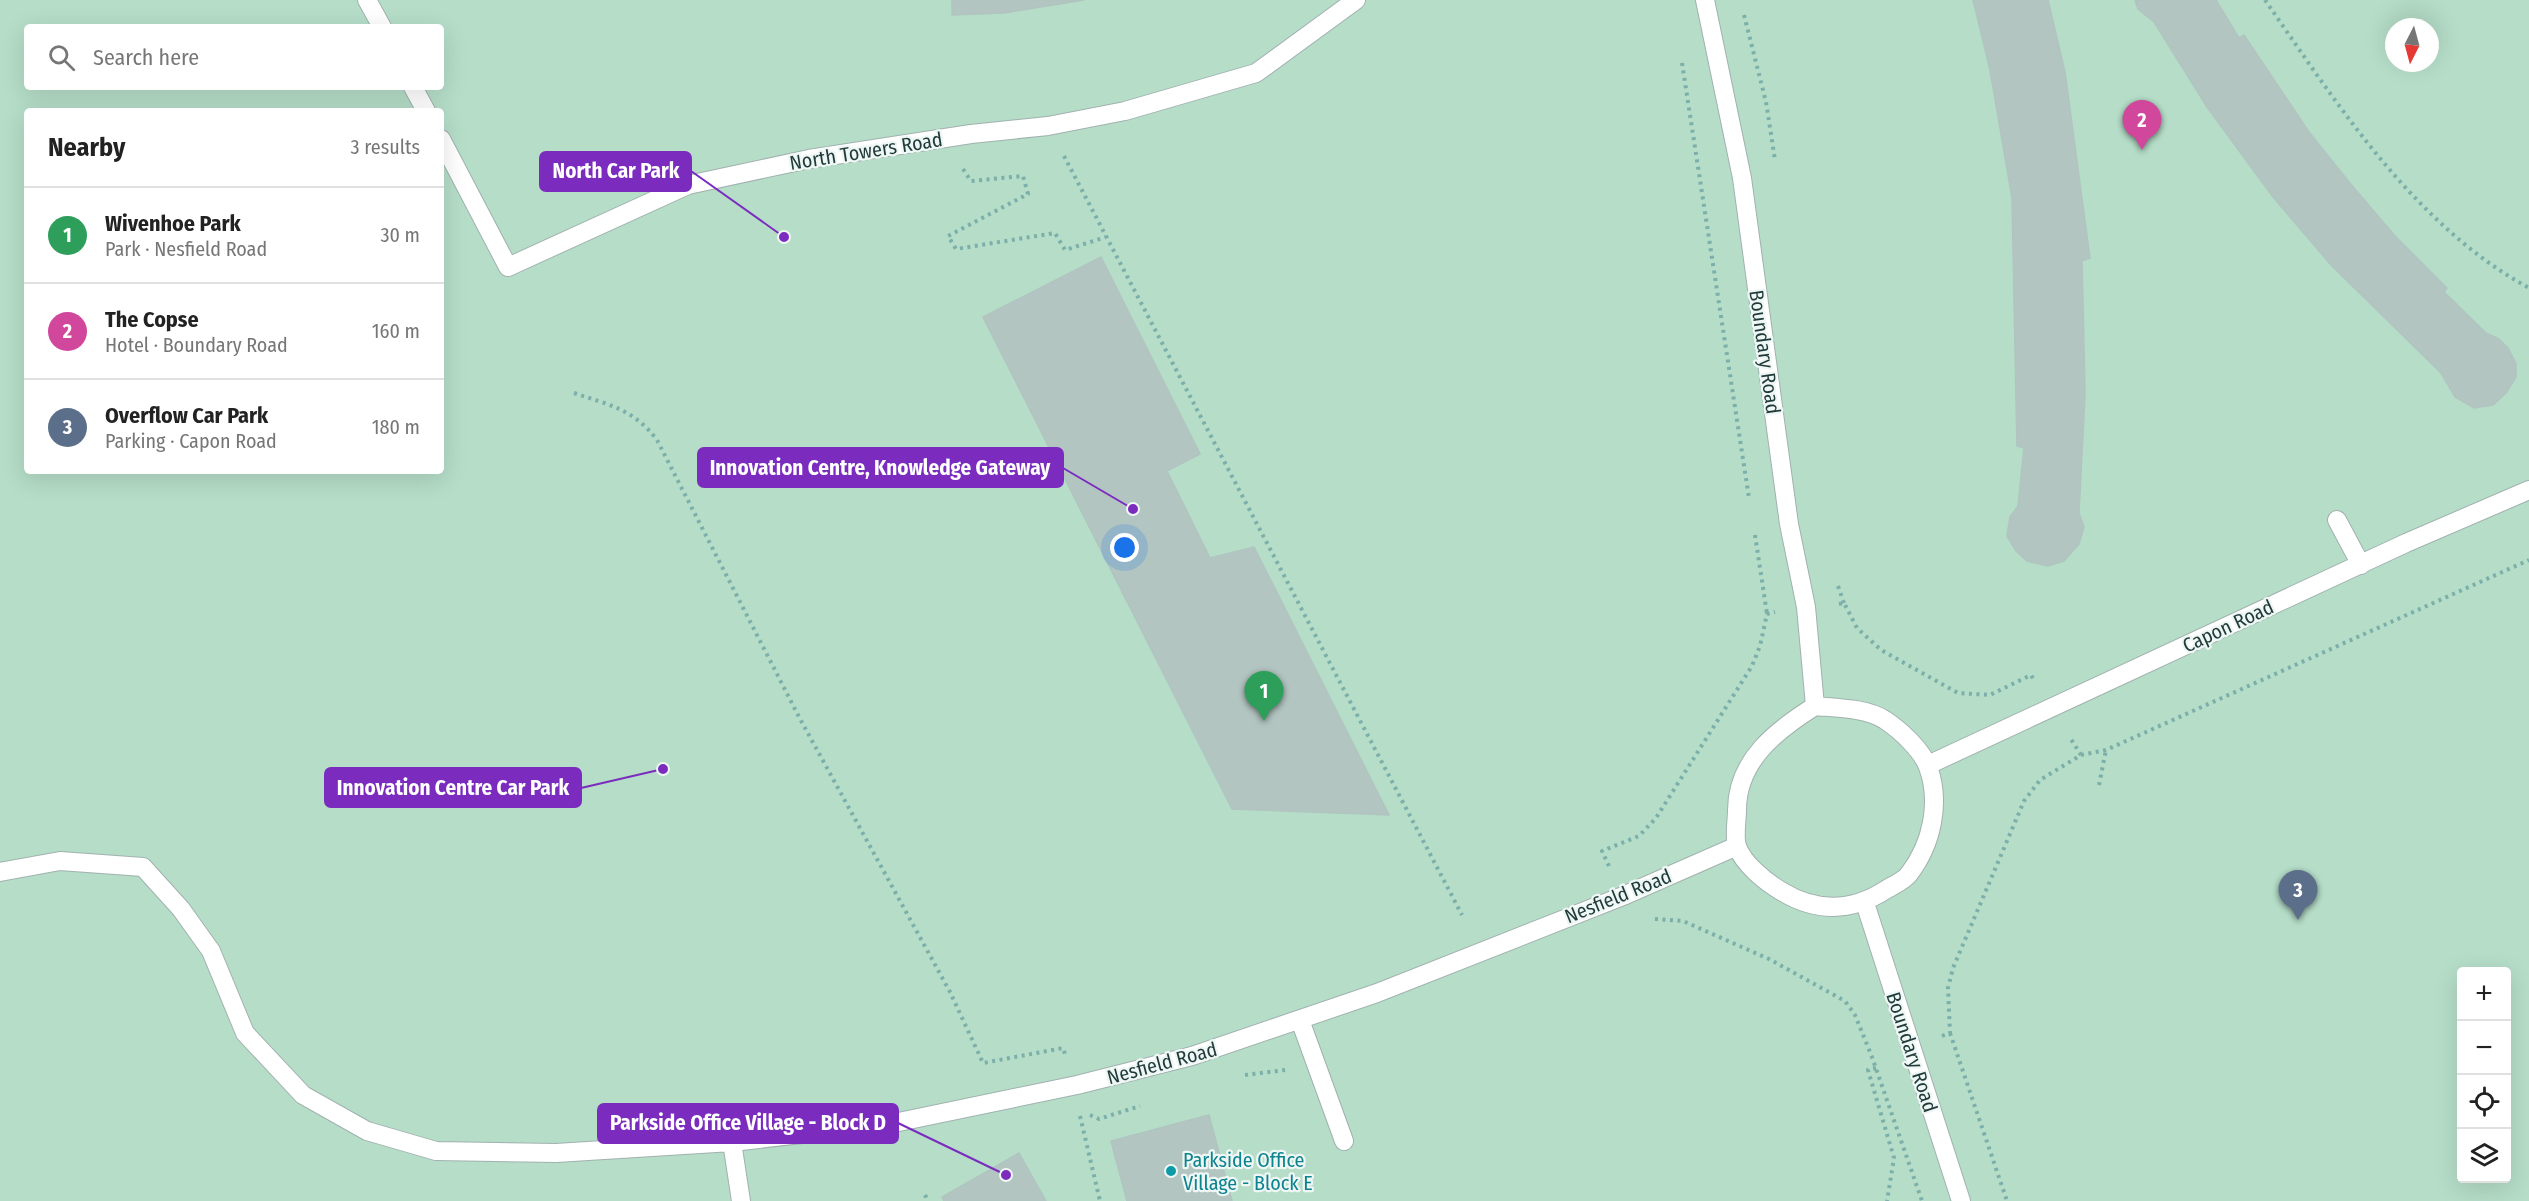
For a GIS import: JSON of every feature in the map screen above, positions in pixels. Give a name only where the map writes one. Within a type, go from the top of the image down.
[{"type":"street","points":[[367,0],[380,24]]},
{"type":"street","name":"North Towers Road","points":[[444,145],[508,267],[688,185],[809,159],[1048,126],[1125,111],[1256,73],[1356,0]]},
{"type":"street","name":"Boundary Road","points":[[1705,0],[1742,178],[1789,524],[1806,607],[1815,706]]},
{"type":"street","points":[[415,90],[424,108]]},
{"type":"street","name":"Capon Road","points":[[1928,765],[2529,490]]},
{"type":"street","points":[[2337,520],[2361,565]]},
{"type":"street","points":[[1815,706],[1856,710],[1884,719],[1912,744],[1928,765],[1934,795],[1932,832],[1909,875],[1865,903],[1825,908],[1793,898],[1761,879],[1737,846],[1737,804],[1749,763],[1779,729],[1815,706]]},
{"type":"street","name":"Nesfield Road","points":[[0,872],[60,861],[143,867],[181,909],[211,951],[245,1033],[303,1095],[367,1131],[436,1151],[556,1153],[732,1142],[889,1124],[1077,1085],[1192,1056],[1300,1020],[1623,896],[1737,846]]},
{"type":"street","name":"Boundary Road","points":[[1865,903],[1909,1046],[1961,1201]]},
{"type":"street","points":[[1300,1020],[1344,1141]]},
{"type":"street","points":[[732,1142],[741,1201]]},
{"type":"path","points":[[2265,0],[2325,87],[2387,165],[2432,215],[2503,274],[2529,288]]},
{"type":"path","points":[[1680,56],[1751,508]]},
{"type":"path","points":[[1048,126],[1462,915]]},
{"type":"path","points":[[943,139],[971,181],[1023,176],[1028,194],[948,236],[956,249],[1055,233],[1065,249],[1106,237]]},
{"type":"path","points":[[573,393],[618,408],[636,418],[644,423],[657,440],[799,717],[950,992],[983,1064],[1063,1048],[1077,1085],[1079,1110],[1100,1201]]},
{"type":"path","points":[[1754,531],[1767,614],[1760,646],[1752,666],[1656,818],[1639,836],[1602,851],[1623,896],[1633,926],[1656,918],[1683,921],[1769,959],[1845,1000],[1855,1015],[1872,1057],[1922,1201]]},
{"type":"path","points":[[2007,1201],[1950,1033],[1948,988],[1953,968],[2024,801],[2040,780],[2081,755],[2106,750],[2529,560]]},
{"type":"path","points":[[1767,614],[1844,603],[1857,628],[1881,650],[1958,693],[1990,695],[2031,675],[2081,755]]},
{"type":"path","points":[[2099,785],[2106,750]]},
{"type":"path","points":[[1872,1057],[1950,1033]]},
{"type":"path","points":[[1876,1068],[1868,1070],[1894,1158],[1887,1201]]},
{"type":"path","points":[[925,1195],[928,1201]]},
{"type":"green space","points":[[0,0],[2529,0],[2529,1201],[0,1201]]},
{"type":"building","points":[[952,0],[1084,0],[1004,13],[952,15]]},
{"type":"building","points":[[1973,0],[2048,0],[2065,72],[2090,258],[2082,261],[2085,394],[2079,513],[2084,527],[2079,544],[2064,561],[2048,566],[2027,561],[2016,551],[2007,536],[2010,517],[2018,506],[2024,448],[2017,446],[2012,198],[1990,70]]},
{"type":"building","points":[[2135,0],[2216,0],[2239,38],[2244,35],[2309,132],[2349,182],[2395,236],[2447,288],[2444,292],[2486,333],[2499,339],[2508,348],[2516,364],[2516,377],[2506,393],[2493,405],[2474,408],[2455,397],[2441,373],[2331,265],[2273,197],[2207,107],[2154,22],[2138,9]]},
{"type":"building","points":[[1101,257],[1200,454],[1167,471],[1210,558],[1254,547],[1389,815],[1232,809],[983,317]]},
{"type":"building","name":"Parkside Office Village - Block E","points":[[1209,1115],[1232,1201],[1127,1201],[1111,1141]]},
{"type":"building","points":[[1019,1153],[1046,1201],[944,1201],[942,1197]]},
{"type":"place","name":"The Copse","points":[[2142,150]]},
{"type":"place","name":"North Car Park","points":[[784,237]]},
{"type":"place","name":"Innovation Centre, Knowledge Gateway","points":[[1133,509]]},
{"type":"place","name":"Wivenhoe Park","points":[[1264,721]]},
{"type":"place","name":"Innovation Centre Car Park","points":[[663,769]]},
{"type":"place","name":"Overflow Car Park","points":[[2298,920]]},
{"type":"place","name":"Parkside Office Village - Block E","points":[[1171,1171]]},
{"type":"place","name":"Parkside Office Village - Block D","points":[[1006,1175]]}]
